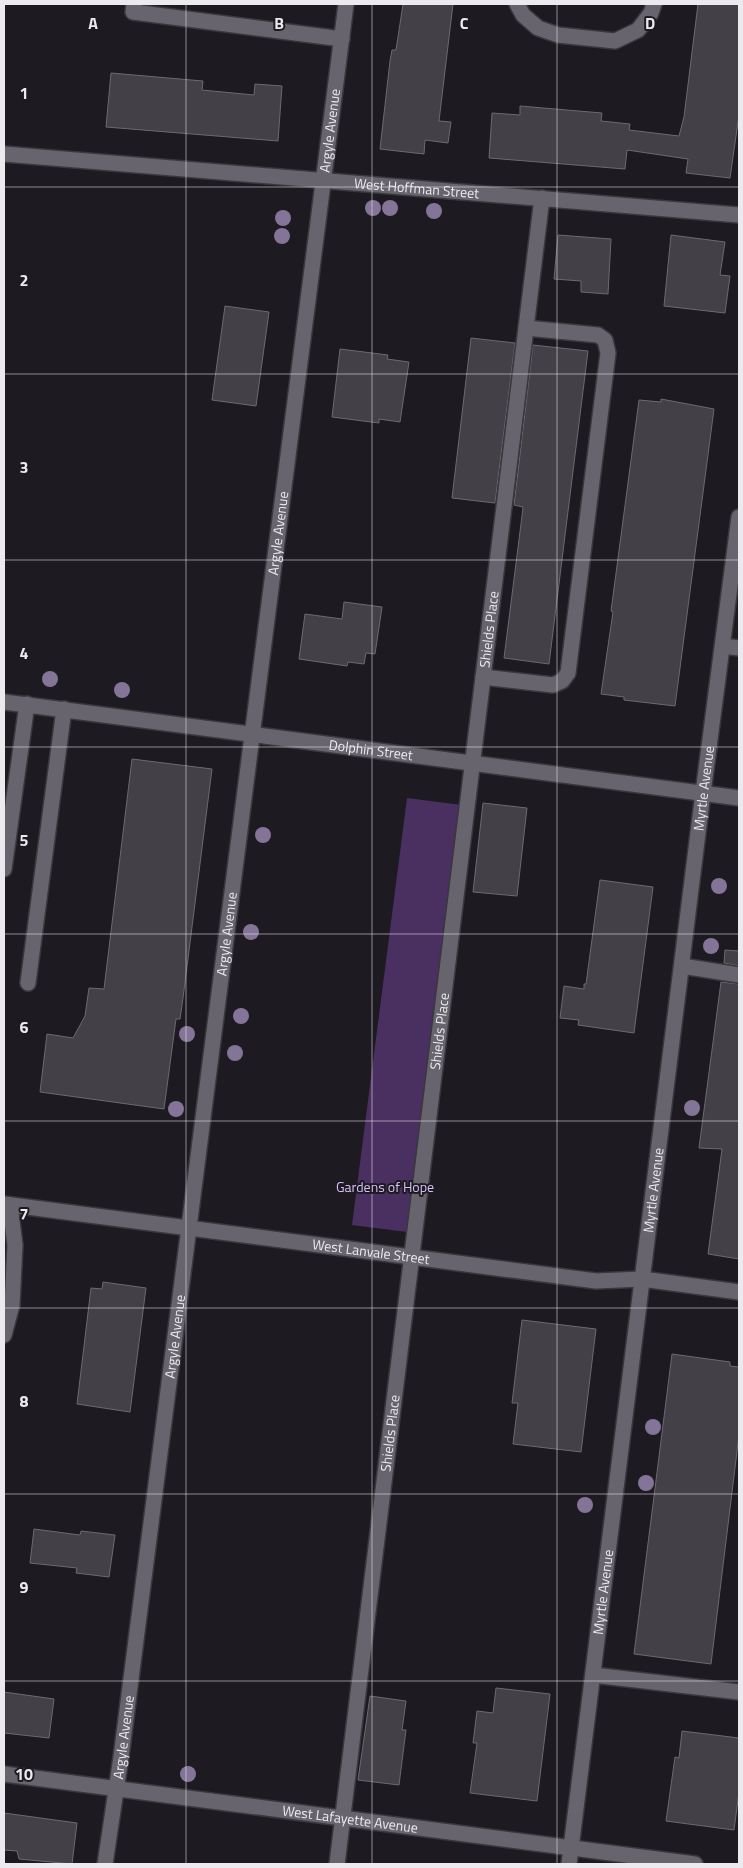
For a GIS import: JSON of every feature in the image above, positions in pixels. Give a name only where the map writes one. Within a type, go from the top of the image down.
[{"type":"street","points":[[134,4],[133,12],[342,39]]},
{"type":"street","name":"Argyle Avenue","points":[[105,1864],[117,1789],[346,4]]},
{"type":"street","points":[[517,4],[523,15],[538,28],[558,35],[616,40],[638,30],[651,13],[654,4]]},
{"type":"street","name":"West Hoffman Street","points":[[4,154],[739,215]]},
{"type":"street","name":"Shields Place","points":[[337,1864],[542,198]]},
{"type":"street","points":[[483,678],[553,685],[562,681],[568,673],[608,353],[605,340],[598,336],[526,328]]},
{"type":"street","name":"Myrtle Avenue","points":[[569,1864],[739,517]]},
{"type":"street","points":[[723,646],[739,648]]},
{"type":"street","name":"Dolphin Street","points":[[4,702],[739,798]]},
{"type":"street","points":[[4,869],[27,704]]},
{"type":"street","points":[[28,983],[64,709]]},
{"type":"street","points":[[682,966],[739,975]]},
{"type":"street","points":[[4,1335],[12,1305],[15,1245],[7,1205]]},
{"type":"street","name":"West Lanvale Street","points":[[7,1205],[596,1281],[642,1279],[739,1292]]},
{"type":"street","points":[[593,1675],[739,1692]]},
{"type":"street","name":"West Lafayette Avenue","points":[[4,1774],[695,1864]]},
{"type":"green space","name":"Gardens of Hope","points":[[407,798],[462,805],[407,1232],[352,1225]]},
{"type":"building","points":[[403,4],[453,4],[439,121],[451,122],[448,143],[425,140],[424,154],[380,149],[390,61],[392,50],[396,50]]},
{"type":"building","points":[[698,4],[739,4],[739,115],[730,178],[686,173],[688,159],[627,150],[625,169],[489,158],[492,113],[520,115],[520,106],[602,113],[601,121],[630,124],[629,130],[679,136],[684,117]]},
{"type":"building","points":[[111,73],[203,81],[202,90],[254,95],[255,84],[282,86],[278,141],[106,127]]},
{"type":"building","points":[[558,235],[611,239],[608,294],[581,292],[581,281],[554,279]]},
{"type":"building","points":[[671,235],[725,242],[720,275],[730,276],[725,313],[664,306]]},
{"type":"building","points":[[225,306],[269,312],[256,406],[212,400]]},
{"type":"building","points":[[471,338],[515,343],[495,503],[452,498]]},
{"type":"building","points":[[533,345],[588,351],[549,664],[504,658],[523,507],[514,505]]},
{"type":"building","points":[[340,349],[388,355],[387,359],[409,362],[400,422],[379,419],[379,423],[332,417]]},
{"type":"building","points":[[661,399],[714,409],[675,706],[624,700],[624,697],[601,694],[639,400],[661,402]]},
{"type":"building","points":[[344,602],[382,607],[375,654],[366,653],[364,664],[348,662],[347,666],[299,659],[305,614],[342,619]]},
{"type":"building","points":[[132,759],[212,769],[183,998],[180,1019],[176,1019],[164,1109],[40,1092],[47,1034],[73,1038],[85,1016],[89,988],[104,989]]},
{"type":"building","points":[[483,803],[527,808],[517,896],[473,892]]},
{"type":"building","points":[[600,880],[653,887],[634,1033],[578,1025],[579,1020],[560,1018],[564,986],[584,989],[584,984],[586,984]]},
{"type":"building","points":[[725,950],[739,951],[739,966],[724,963]]},
{"type":"building","points":[[721,982],[739,984],[739,1259],[708,1254],[722,1149],[699,1148]]},
{"type":"building","points":[[103,1282],[146,1288],[130,1412],[77,1404],[91,1288],[102,1289]]},
{"type":"building","points":[[522,1320],[596,1329],[581,1452],[513,1444],[518,1403],[512,1403]]},
{"type":"building","points":[[672,1354],[730,1362],[730,1366],[739,1367],[739,1435],[711,1664],[634,1654]]},
{"type":"building","points":[[34,1529],[80,1535],[81,1531],[115,1535],[109,1577],[76,1573],[77,1568],[30,1563]]},
{"type":"building","points":[[496,1688],[550,1694],[537,1801],[470,1793],[477,1743],[473,1743],[477,1711],[493,1713]]},
{"type":"building","points":[[4,1692],[54,1699],[49,1738],[4,1733]]},
{"type":"building","points":[[370,1696],[406,1701],[402,1730],[406,1730],[399,1785],[358,1780]]},
{"type":"building","points":[[682,1731],[739,1738],[739,1792],[734,1830],[666,1821],[675,1757],[679,1758]]},
{"type":"building","points":[[4,1813],[77,1823],[72,1864],[19,1859],[17,1851],[4,1850]]}]
